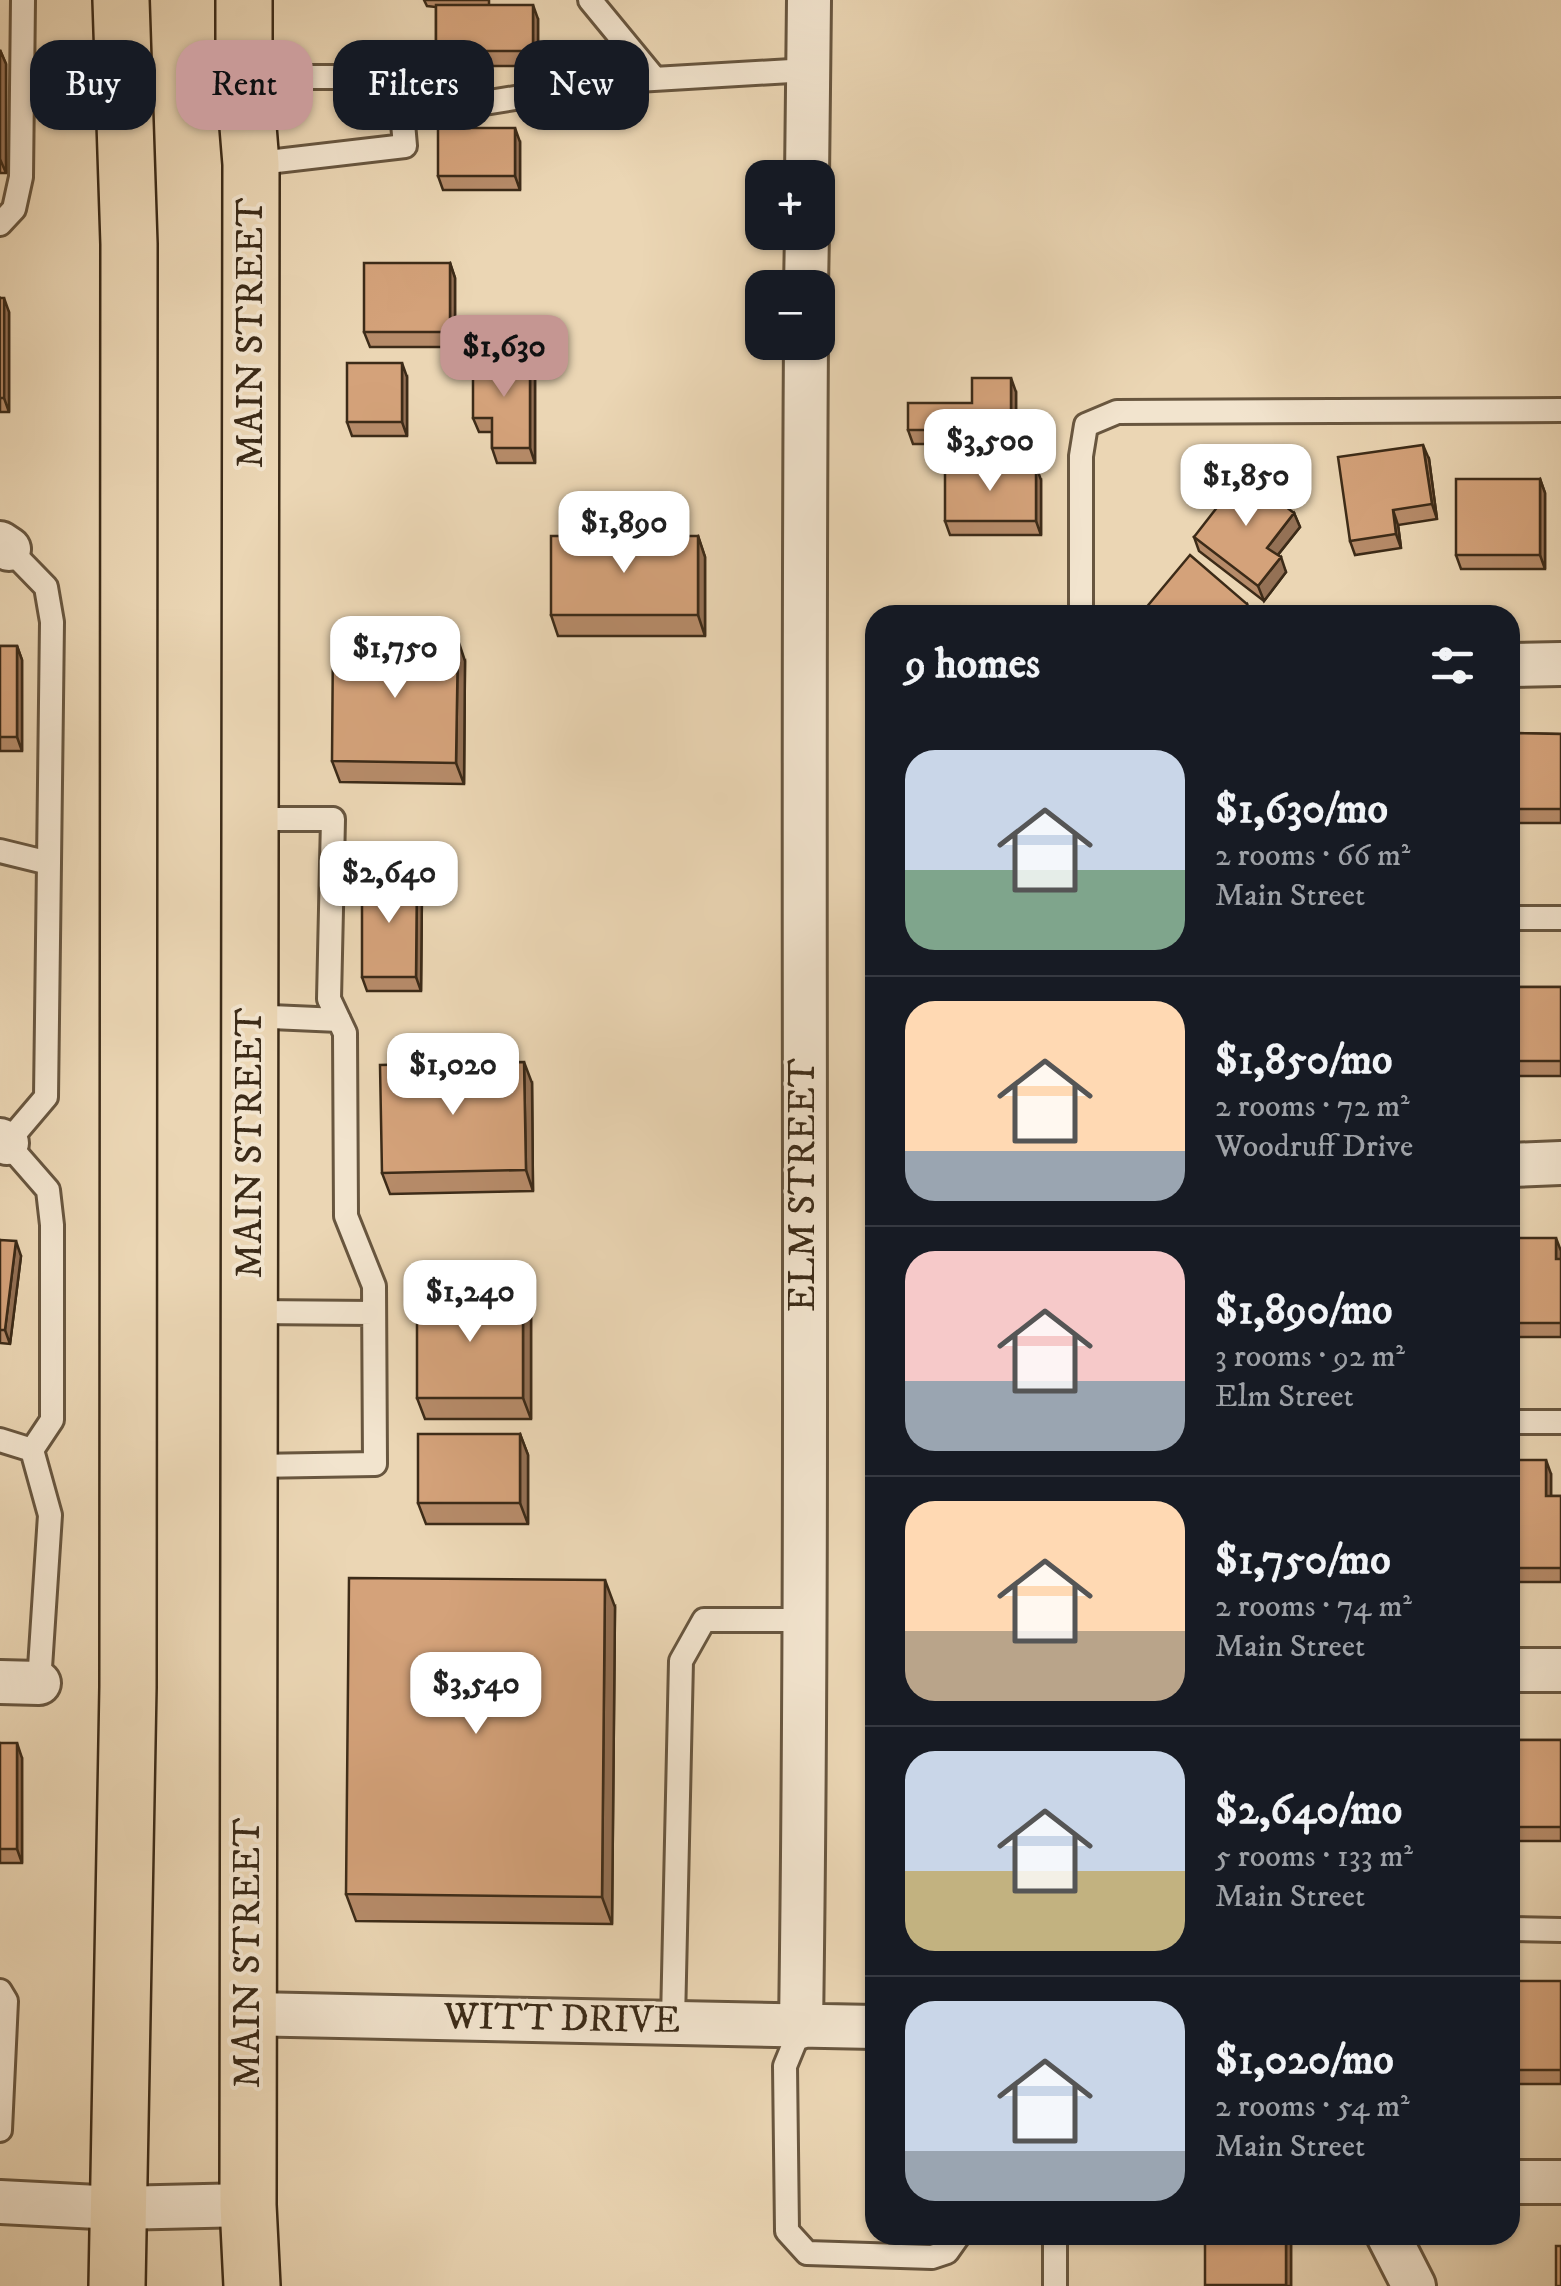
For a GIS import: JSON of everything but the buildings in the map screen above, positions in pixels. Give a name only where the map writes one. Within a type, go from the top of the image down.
[{"type":"main road","points":[[116,2286],[128,1688],[129,244],[121,0]]},
{"type":"main road","name":"MAIN STREET","points":[[244,0],[244,40]]},
{"type":"main road","name":"MAIN STREET","points":[[248,130],[248,2205],[252,2286]]},
{"type":"street","points":[[807,160],[809,0]]},
{"type":"street","name":"ELM STREET","points":[[802,2027],[807,1620],[802,996],[806,360]]},
{"type":"street","points":[[1520,665],[1561,664]]},
{"type":"street","points":[[1520,1165],[1561,1163]]},
{"type":"street","points":[[1520,1670],[1561,1670]]},
{"type":"street","name":"WITT DRIVE","points":[[248,2014],[865,2027]]},
{"type":"street","points":[[1520,2182],[1561,2182]]},
{"type":"street","points":[[0,2202],[117,2208],[248,2205]]},
{"type":"street","points":[[1393,2245],[1414,2286]]},
{"type":"lane","points":[[0,224],[14,210],[21,176],[23,0]]},
{"type":"lane","points":[[590,0],[655,79]]},
{"type":"lane","points":[[494,103],[655,79],[808,70]]},
{"type":"lane","points":[[251,164],[405,146],[404,130]]},
{"type":"lane","points":[[1081,605],[1082,456],[1086,425],[1117,412],[1561,410]]},
{"type":"lane","points":[[4,546],[46,587],[52,622],[46,1097],[4,1141],[48,1190],[52,1225],[52,1420],[32,1450],[50,1515],[19,1682]]},
{"type":"lane","points":[[249,1466],[374,1464],[374,1286],[346,1216],[345,1033],[330,999],[333,819],[250,819]]},
{"type":"lane","points":[[0,852],[49,863]]},
{"type":"lane","points":[[1520,918],[1561,918]]},
{"type":"lane","points":[[250,1016],[339,1020]]},
{"type":"lane","points":[[249,1312],[374,1313]]},
{"type":"lane","points":[[1520,1422],[1561,1422]]},
{"type":"lane","points":[[0,1440],[32,1450]]},
{"type":"lane","points":[[673,2021],[681,1661],[704,1620],[807,1620]]},
{"type":"lane","points":[[1520,1929],[1561,1930]]},
{"type":"lane","points":[[0,1992],[6,2001],[0,2130]]},
{"type":"lane","points":[[802,2027],[785,2066],[787,2232],[808,2253],[932,2257],[947,2252],[952,2245]]},
{"type":"lane","points":[[1055,2245],[1055,2286]]}]
